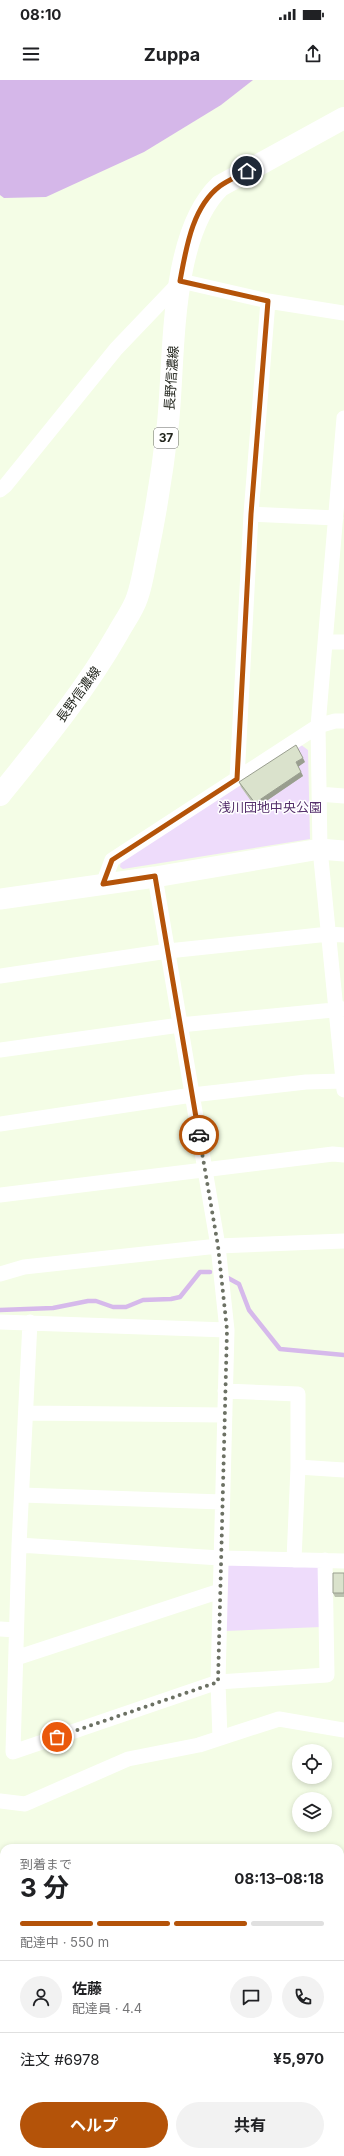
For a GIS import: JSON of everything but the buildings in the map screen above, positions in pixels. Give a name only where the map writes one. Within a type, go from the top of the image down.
[{"type":"main road","name":"長野信濃線","points":[[0,795],[58,723],[102,661],[137,598],[156,511],[168,422],[171,359],[180,281],[185,256],[196,219],[211,194],[227,182],[344,118]]},
{"type":"street","points":[[0,490],[5,486],[116,349],[180,281],[268,301],[344,313]]},
{"type":"street","points":[[237,779],[251,514],[268,301]]},
{"type":"street","points":[[0,1124],[192,1096],[306,1082],[344,1084],[340,1009],[329,934],[320,849],[318,726],[326,642],[338,558],[336,518],[342,476],[344,418]]},
{"type":"street","points":[[251,514],[336,518]]},
{"type":"street","points":[[326,642],[344,642]]},
{"type":"street","points":[[103,884],[112,860],[318,726],[335,721],[344,721]]},
{"type":"street","points":[[319,794],[344,796]]},
{"type":"street","points":[[0,898],[103,884],[320,849],[344,851]]},
{"type":"street","points":[[155,876],[218,1246],[227,1330],[220,1558],[218,1682],[220,1738]]},
{"type":"street","points":[[0,976],[168,951],[329,934],[344,935]]},
{"type":"street","points":[[0,1050],[180,1025],[340,1009]]},
{"type":"street","points":[[0,1195],[205,1168],[333,1154],[344,1155]]},
{"type":"street","points":[[0,1274],[24,1267],[218,1246],[344,1241]]},
{"type":"street","points":[[0,1322],[227,1330]]},
{"type":"street","points":[[30,1322],[19,1545],[16,1658],[6,1752],[218,1682],[327,1675],[325,1560]]},
{"type":"street","points":[[225,1391],[298,1394],[298,1467],[294,1560]]},
{"type":"street","points":[[26,1413],[225,1415]]},
{"type":"street","points":[[298,1467],[344,1470]]},
{"type":"street","points":[[22,1495],[222,1502]]},
{"type":"street","points":[[19,1545],[220,1558],[344,1561]]},
{"type":"street","points":[[16,1658],[220,1590]]},
{"type":"street","points":[[0,1629],[16,1630]]},
{"type":"street","points":[[0,1801],[25,1804],[128,1759],[199,1745],[279,1719],[344,1730]]},
{"type":"green space","name":"浅川団地中央公園","points":[[300,744],[308,750],[310,839],[123,869],[120,867],[121,859]]},
{"type":"green space","points":[[224,1562],[320,1562],[321,1627],[225,1631]]},
{"type":"shaded area","points":[[0,80],[253,80],[221,105],[144,152],[46,197],[4,198],[0,195]]},
{"type":"waterway","points":[[0,1310],[53,1308],[88,1301],[96,1301],[113,1307],[126,1307],[143,1300],[171,1299],[180,1297],[200,1272],[210,1272]]},
{"type":"waterway","points":[[228,1278],[239,1284],[249,1310],[280,1349],[344,1355]]},
{"type":"way so far","points":[[57,1737],[218,1682],[227,1330],[218,1246],[199,1135]]},
{"type":"route","points":[[199,1135],[155,876],[103,884],[112,860],[237,779],[251,514],[268,301],[180,281],[192,231],[196,219],[205,203],[211,194],[220,186],[247,171]]}]
